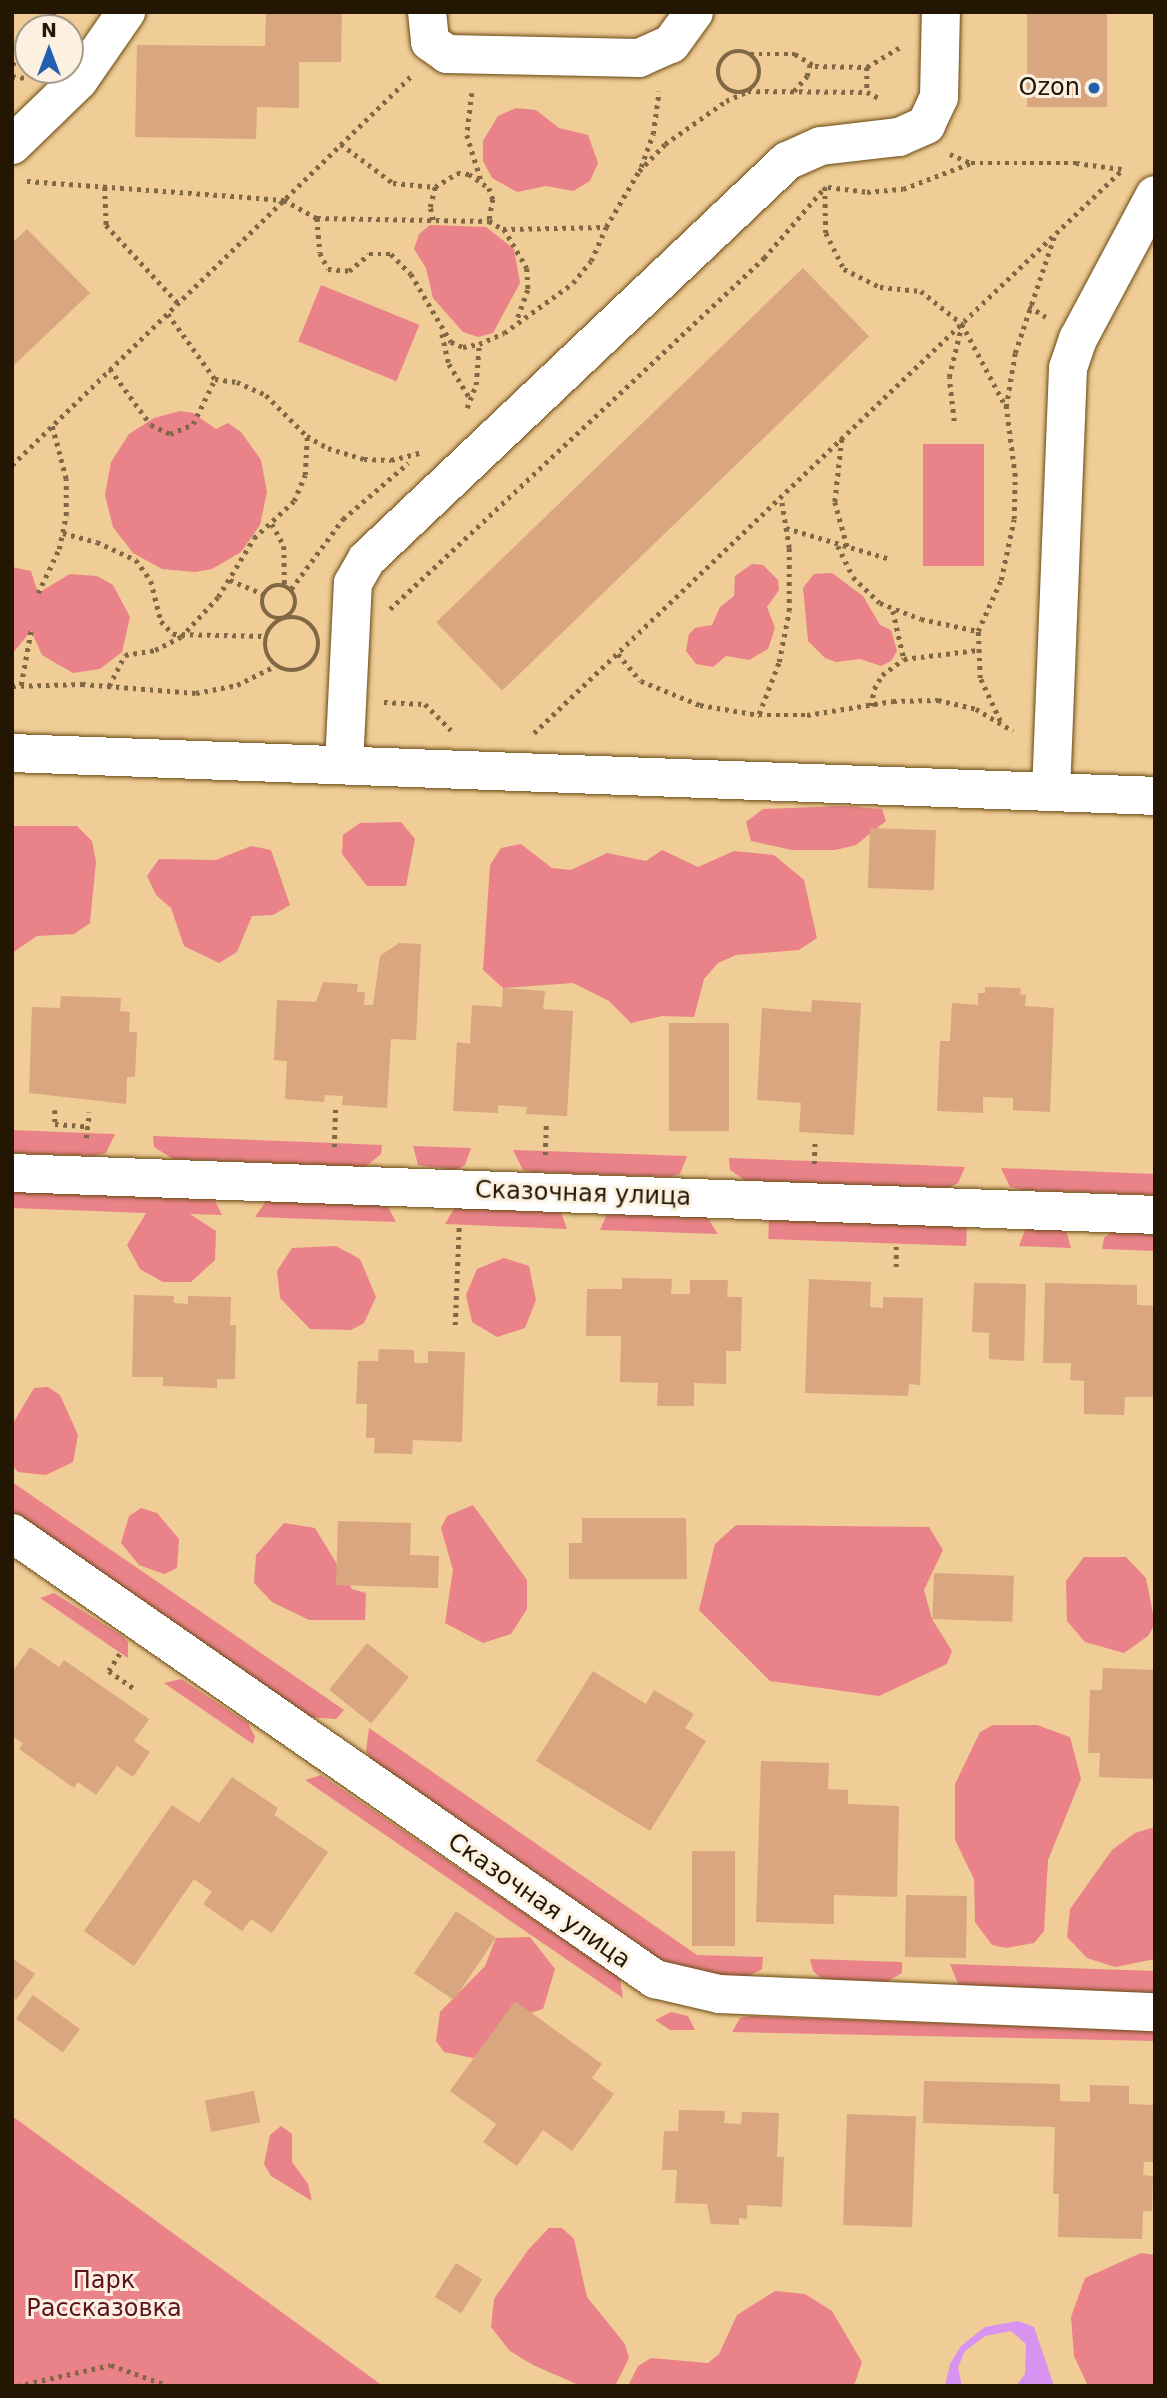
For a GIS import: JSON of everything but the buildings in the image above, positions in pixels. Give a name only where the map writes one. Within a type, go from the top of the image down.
[{"type":"street","points":[[12,145],[79,79],[126,12]]},
{"type":"street","points":[[427,12],[427,33],[438,49],[461,55],[639,58],[659,51],[681,34],[694,12]]},
{"type":"street","points":[[344,765],[352,583],[367,559],[787,160],[821,146],[916,133],[935,112],[939,97],[941,12]]},
{"type":"street","points":[[1051,775],[1069,368],[1144,182]]},
{"type":"street","points":[[12,753],[496,771],[1051,775],[1155,796]]},
{"type":"street","name":"Сказочная улица","points":[[12,1173],[1155,1215]]},
{"type":"street","name":"Сказочная улица","points":[[12,1533],[655,1979],[719,1994],[1155,2012]]},
{"type":"path","points":[[12,465],[438,49]]},
{"type":"path","points":[[442,333],[463,347],[480,344],[504,333],[516,321],[573,283],[639,172],[658,107],[659,51]]},
{"type":"path","points":[[867,92],[867,67],[810,64],[795,54],[729,52],[717,70],[726,89],[867,92],[888,103],[916,133]]},
{"type":"path","points":[[639,172],[686,127],[748,91],[760,73],[750,54]]},
{"type":"path","points":[[489,221],[493,199],[470,154],[467,114],[472,90],[503,56]]},
{"type":"path","points":[[793,92],[807,76],[810,64]]},
{"type":"path","points":[[341,144],[393,183],[435,187],[457,173],[481,180]]},
{"type":"path","points":[[787,160],[825,187],[867,192],[903,190],[971,163],[1076,163],[1122,170],[1144,182]]},
{"type":"path","points":[[496,771],[1122,170]]},
{"type":"path","points":[[12,180],[284,200],[317,218],[489,221],[503,229],[527,268],[528,290],[516,321]]},
{"type":"path","points":[[105,187],[106,225],[178,303]]},
{"type":"path","points":[[432,220],[430,207],[435,187]]},
{"type":"path","points":[[825,187],[826,233],[844,269],[880,287],[920,291],[935,298],[962,324],[1006,407]]},
{"type":"path","points":[[383,615],[764,258],[825,187]]},
{"type":"path","points":[[317,218],[320,253],[328,268],[349,271],[369,254],[391,254],[411,274],[442,333],[449,364],[471,400]]},
{"type":"path","points":[[503,229],[606,227]]},
{"type":"path","points":[[1051,775],[1000,721],[983,688],[976,650],[978,631],[1000,580],[1014,519],[1015,476],[1006,407],[1015,353],[1056,233]]},
{"type":"path","points":[[168,313],[215,379],[237,382],[266,394],[307,436],[345,455],[364,459],[391,460],[426,451],[365,497],[291,589]]},
{"type":"path","points":[[954,421],[949,376],[962,324]]},
{"type":"path","points":[[464,414],[471,400],[480,344]]},
{"type":"path","points":[[110,369],[151,425],[170,434],[193,424],[215,379]]},
{"type":"path","points":[[38,593],[63,533],[66,479],[52,426]]},
{"type":"path","points":[[181,638],[230,580],[247,548],[272,524],[300,490],[307,436]]},
{"type":"path","points":[[842,438],[835,502],[848,550]]},
{"type":"path","points":[[759,715],[786,634],[791,585],[781,497]]},
{"type":"path","points":[[272,524],[284,546],[285,585]]},
{"type":"path","points":[[786,528],[848,550],[890,559]]},
{"type":"path","points":[[63,533],[97,542],[136,560],[151,581],[161,621],[181,638]]},
{"type":"path","points":[[838,546],[853,577],[893,611],[978,631]]},
{"type":"path","points":[[230,580],[263,594]]},
{"type":"path","points":[[263,594],[268,588],[285,585],[291,589],[296,605],[284,618],[275,621],[265,636],[266,652],[275,666],[291,671],[313,661],[319,645],[314,628],[301,618],[284,618],[269,616],[263,594]]},
{"type":"path","points":[[893,611],[904,659]]},
{"type":"path","points":[[21,685],[31,630]]},
{"type":"path","points":[[108,686],[124,656],[155,650],[181,638],[265,636]]},
{"type":"path","points":[[871,706],[874,689],[882,676],[904,659],[976,650]]},
{"type":"path","points":[[618,654],[640,681],[663,693],[700,705],[759,715],[807,715],[938,700],[1000,721]]},
{"type":"path","points":[[313,661],[369,703],[425,704],[453,733]]},
{"type":"path","points":[[12,686],[108,686],[196,693],[237,685],[275,666]]},
{"type":"path","points":[[55,1110],[55,1124],[86,1126]]},
{"type":"path","points":[[455,1325],[459,1213]]},
{"type":"path","points":[[126,1644],[109,1671],[135,1689]]},
{"type":"path","points":[[17,2386],[111,2365],[169,2386]]},
{"type":"green space","points":[[516,108],[536,110],[559,128],[588,135],[598,163],[590,181],[573,191],[546,186],[517,192],[492,178],[483,161],[483,141],[498,116]]},
{"type":"green space","points":[[430,225],[486,227],[514,249],[520,283],[493,333],[478,337],[463,332],[433,298],[426,268],[414,249],[419,234]]},
{"type":"green space","points":[[321,285],[419,325],[396,381],[298,342]]},
{"type":"green space","points":[[180,411],[193,413],[216,429],[228,423],[241,432],[261,460],[267,492],[260,525],[241,552],[212,569],[195,572],[162,569],[133,553],[113,527],[105,495],[111,462],[129,434],[154,418]]},
{"type":"green space","points":[[923,444],[984,444],[984,566],[923,566]]},
{"type":"green space","points":[[752,564],[763,565],[778,580],[779,590],[767,607],[775,628],[768,649],[749,660],[726,656],[713,667],[696,664],[686,651],[689,634],[695,628],[712,625],[720,607],[734,596],[735,576]]},
{"type":"green space","points":[[12,567],[31,571],[38,593],[70,574],[97,576],[113,585],[130,617],[122,652],[100,669],[73,673],[42,655],[31,631],[12,654]]},
{"type":"green space","points":[[832,573],[863,596],[880,625],[891,630],[897,651],[891,661],[881,666],[860,659],[836,662],[825,658],[808,641],[803,588],[814,574]]},
{"type":"green space","points":[[844,806],[882,809],[886,821],[856,845],[835,850],[792,850],[751,841],[746,822],[763,809]]},
{"type":"green space","points":[[401,822],[415,839],[406,886],[367,886],[342,854],[343,835],[360,823]]},
{"type":"green space","points":[[12,826],[77,826],[92,841],[96,862],[90,923],[74,934],[37,936],[12,953]]},
{"type":"green space","points":[[521,844],[552,868],[571,870],[607,853],[646,861],[662,850],[698,867],[734,851],[774,855],[804,880],[817,938],[799,950],[736,955],[718,963],[704,979],[694,1017],[662,1016],[631,1023],[609,1001],[573,983],[503,988],[483,970],[490,865],[501,848]]},
{"type":"green space","points":[[251,846],[271,850],[290,905],[273,915],[252,916],[237,952],[219,963],[184,946],[171,908],[156,895],[147,876],[159,859],[216,860]]},
{"type":"green space","points":[[12,1130],[115,1134],[106,1153],[94,1156],[12,1153]]},
{"type":"green space","points":[[153,1136],[382,1145],[381,1154],[365,1167],[173,1159],[154,1147]]},
{"type":"green space","points":[[413,1146],[471,1148],[465,1165],[455,1170],[418,1165]]},
{"type":"green space","points":[[513,1150],[687,1156],[680,1174],[669,1177],[533,1172],[523,1170]]},
{"type":"green space","points":[[729,1158],[965,1167],[958,1183],[948,1188],[746,1181],[730,1170]]},
{"type":"green space","points":[[1001,1168],[1155,1174],[1155,1195],[1022,1190],[1010,1187]]},
{"type":"green space","points":[[12,1189],[214,1199],[222,1215],[190,1214],[216,1231],[215,1260],[191,1282],[163,1282],[140,1269],[127,1245],[146,1213],[12,1208]]},
{"type":"green space","points":[[266,1201],[387,1205],[396,1222],[255,1217]]},
{"type":"green space","points":[[455,1207],[561,1212],[567,1229],[445,1224]]},
{"type":"green space","points":[[607,1214],[707,1217],[718,1234],[600,1230]]},
{"type":"green space","points":[[769,1219],[967,1226],[966,1246],[768,1239]]},
{"type":"green space","points":[[1035,1226],[1066,1230],[1071,1248],[1019,1246],[1025,1230]]},
{"type":"green space","points":[[1155,1230],[1155,1251],[1102,1249],[1104,1238],[1112,1231]]},
{"type":"green space","points":[[336,1246],[360,1259],[376,1297],[364,1323],[351,1330],[310,1329],[280,1298],[277,1271],[292,1248]]},
{"type":"green space","points":[[504,1258],[529,1266],[536,1300],[525,1328],[497,1337],[472,1322],[466,1295],[477,1269]]},
{"type":"green space","points":[[48,1387],[60,1395],[78,1435],[73,1462],[46,1475],[18,1472],[12,1465],[12,1425],[34,1388]]},
{"type":"green space","points":[[12,1482],[344,1710],[336,1719],[308,1717],[12,1513]]},
{"type":"green space","points":[[473,1505],[527,1580],[527,1609],[511,1634],[483,1643],[445,1623],[453,1570],[441,1528],[447,1516]]},
{"type":"green space","points":[[141,1508],[157,1513],[179,1539],[177,1568],[164,1574],[139,1565],[121,1543],[129,1516]]},
{"type":"green space","points":[[284,1523],[315,1528],[352,1589],[366,1593],[365,1620],[309,1620],[272,1602],[254,1583],[256,1555]]},
{"type":"green space","points":[[736,1525],[929,1527],[943,1550],[924,1590],[932,1619],[952,1651],[947,1664],[879,1696],[770,1681],[699,1610],[715,1544]]},
{"type":"green space","points":[[1084,1557],[1126,1557],[1146,1578],[1155,1624],[1148,1636],[1124,1653],[1085,1642],[1067,1621],[1066,1581]]},
{"type":"green space","points":[[54,1593],[121,1635],[128,1642],[128,1658],[40,1598]]},
{"type":"green space","points":[[181,1679],[248,1723],[255,1737],[253,1744],[164,1683]]},
{"type":"green space","points":[[993,1725],[1037,1725],[1070,1737],[1081,1779],[1048,1860],[1044,1931],[1034,1943],[1006,1948],[992,1945],[975,1922],[974,1879],[955,1840],[955,1784],[980,1732]]},
{"type":"green space","points":[[369,1728],[697,1955],[763,1957],[762,1969],[745,1978],[706,1977],[669,1966],[373,1762],[366,1751]]},
{"type":"green space","points":[[321,1775],[620,1978],[623,1998],[305,1780]]},
{"type":"green space","points":[[1155,1827],[1155,1959],[1115,1967],[1087,1958],[1067,1937],[1070,1909],[1112,1850],[1135,1833]]},
{"type":"green space","points":[[530,1937],[555,1969],[543,2009],[503,2021],[483,2060],[444,2052],[436,2041],[440,2012],[485,1966],[496,1938]]},
{"type":"green space","points":[[810,1959],[902,1962],[902,1973],[883,1984],[822,1979],[813,1971]]},
{"type":"green space","points":[[950,1964],[1155,1971],[1155,1993],[969,1987],[958,1984]]},
{"type":"green space","points":[[671,2012],[688,2016],[695,2030],[670,2030],[655,2020]]},
{"type":"green space","points":[[750,2016],[1155,2031],[1155,2041],[732,2032],[740,2018]]},
{"type":"green space","name":"Парк Рассказовка","points":[[12,2116],[383,2386],[12,2386]]},
{"type":"green space","points":[[281,2126],[292,2134],[292,2162],[308,2184],[312,2201],[271,2176],[264,2164],[270,2135]]},
{"type":"green space","points":[[549,2228],[562,2228],[574,2239],[587,2297],[625,2344],[629,2358],[615,2386],[581,2386],[533,2365],[510,2351],[491,2327],[494,2299],[528,2250]]},
{"type":"green space","points":[[1141,2253],[1155,2255],[1155,2386],[1088,2386],[1074,2356],[1071,2317],[1085,2278]]},
{"type":"green space","points":[[775,2291],[805,2294],[832,2311],[862,2362],[854,2386],[628,2386],[638,2366],[651,2358],[708,2363],[719,2354],[737,2315]]},
{"type":"shaded area","points":[[1018,2321],[1034,2327],[1054,2386],[1016,2386],[1025,2374],[1026,2344],[1011,2331],[985,2336],[965,2351],[958,2367],[962,2386],[945,2386],[950,2364],[961,2346],[985,2327]]},
{"type":"place","name":"Ozon","points":[[1094,88]]}]
